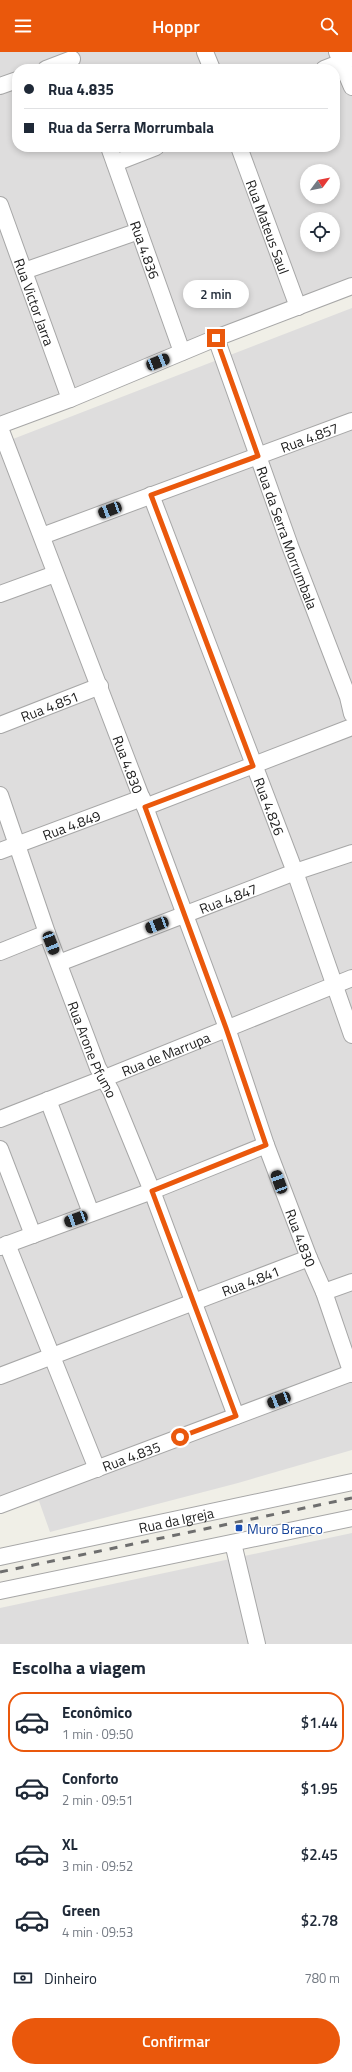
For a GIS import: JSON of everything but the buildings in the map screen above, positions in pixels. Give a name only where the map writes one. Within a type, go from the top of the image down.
[{"type":"street","points":[[205,52],[210,64]]},
{"type":"street","points":[[333,64],[344,58],[352,87]]},
{"type":"street","points":[[61,64],[73,60]]},
{"type":"street","points":[[0,86],[12,82]]},
{"type":"street","name":"Rua 4.836","points":[[111,152],[182,352]]},
{"type":"street","points":[[116,163],[144,152]]},
{"type":"street","name":"Rua Mateus Saul","points":[[242,152],[298,307]]},
{"type":"street","name":"Rua Victor Jarra","points":[[0,204],[70,399]]},
{"type":"street","points":[[24,272],[139,231]]},
{"type":"street","points":[[0,426],[70,399],[216,338],[352,286]]},
{"type":"street","name":"Rua da Serra Morrumbala","points":[[216,338],[290,546],[348,697],[352,714]]},
{"type":"street","name":"Rua 4.857","points":[[42,536],[352,421]]},
{"type":"street","name":"Rua 4.830","points":[[0,426],[100,686],[226,1028],[266,1145],[309,1258],[324,1292],[352,1373]]},
{"type":"street","name":"Rua 4.826","points":[[151,495],[253,766],[295,872],[352,1035]]},
{"type":"street","points":[[0,594],[56,574]]},
{"type":"street","name":"Rua 4.851","points":[[0,725],[100,686]]},
{"type":"street","name":"Rua 4.849","points":[[0,851],[253,766],[352,727]]},
{"type":"street","name":"Rua Arone Pfumo","points":[[0,795],[59,963],[98,1068],[105,1078],[152,1191],[236,1416]]},
{"type":"street","name":"Rua 4.847","points":[[59,963],[295,872],[352,853]]},
{"type":"street","points":[[0,952],[48,932]]},
{"type":"street","name":"Rua de Marrupa","points":[[0,1119],[352,978]]},
{"type":"street","points":[[48,1100],[91,1213]]},
{"type":"street","points":[[97,1469],[53,1356],[4,1246],[152,1191],[266,1145]]},
{"type":"street","points":[[0,1148],[33,1235]]},
{"type":"street","name":"Rua 4.841","points":[[0,1376],[309,1258]]},
{"type":"street","points":[[324,1292],[352,1282]]},
{"type":"street","name":"Rua 4.835","points":[[0,1505],[352,1373]]},
{"type":"street","name":"Rua da Igreja","points":[[0,1557],[352,1482]]},
{"type":"street","points":[[0,1591],[352,1518]]},
{"type":"street","points":[[233,1543],[257,1644]]},
{"type":"shaded area","points":[[0,52],[352,52],[352,281],[0,416]]},
{"type":"shaded area","points":[[352,308],[352,1450],[238,1483],[50,1532],[39,1501],[0,1513],[0,444]]},
{"type":"shaded area","points":[[352,1533],[352,1644],[0,1644],[0,1608]]},
{"type":"railway","points":[[0,1572],[352,1498]]},
{"type":"place","name":"Muro Branco","points":[[239,1528]]},
{"type":"route","points":[[180,1437],[236,1416],[152,1191],[266,1145],[226,1028],[145,807],[253,766],[151,495],[258,456],[216,338]]}]
